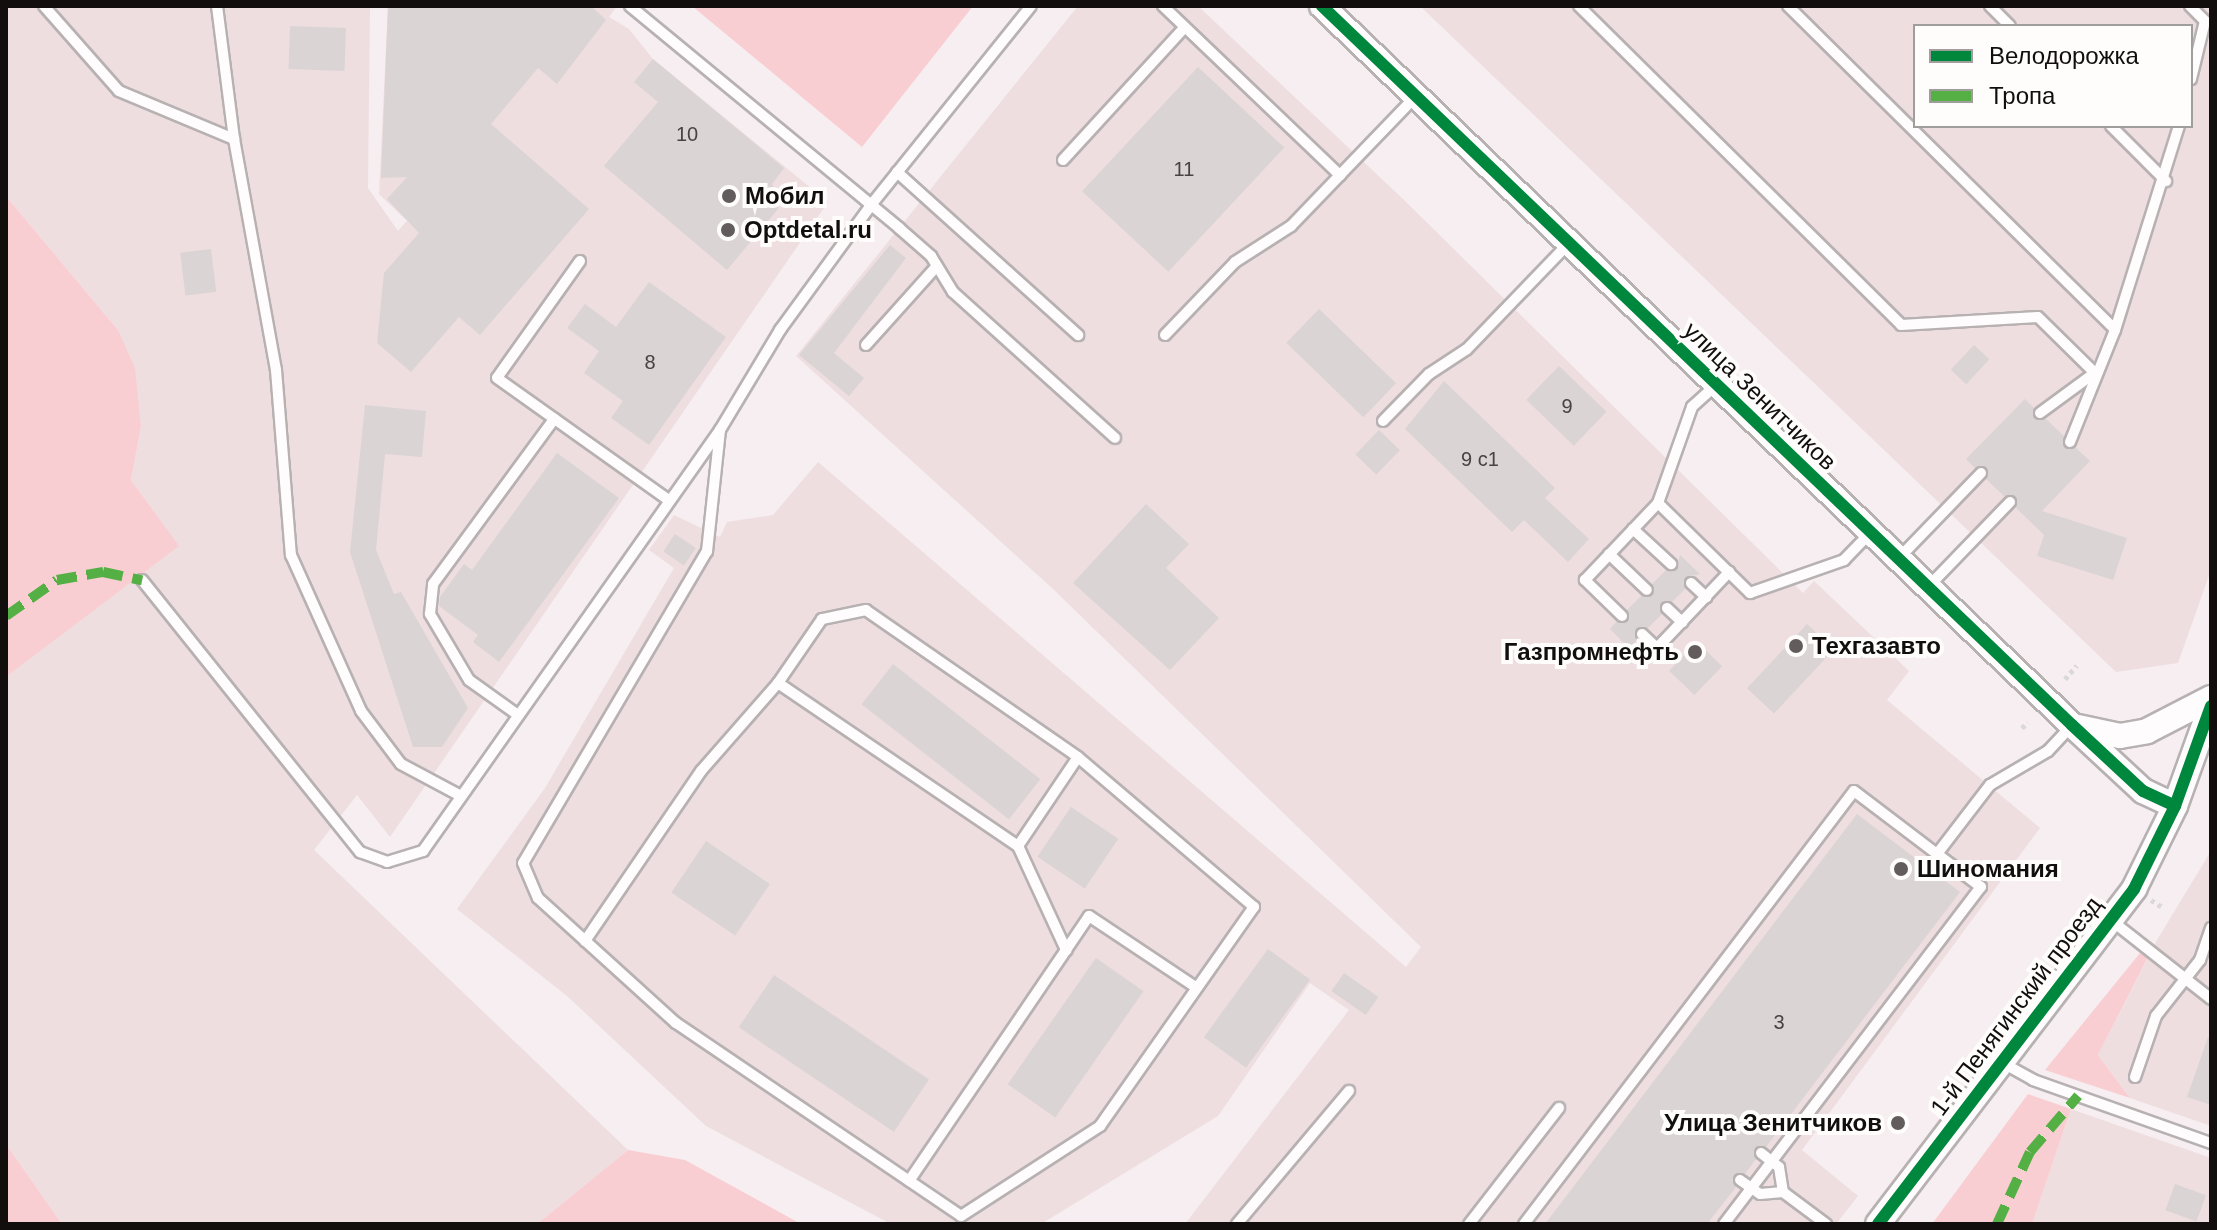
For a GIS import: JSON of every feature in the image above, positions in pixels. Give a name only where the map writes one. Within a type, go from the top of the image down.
[{"type":"street","name":"улица Зенитчиков","points":[[1322,6],[2072,725],[2143,791],[2175,806]]},
{"type":"street","points":[[2072,725],[2120,736],[2147,731],[2211,698]]},
{"type":"street","name":"1-й Пенягинский проезд","points":[[1878,1224],[1999,1061],[2110,920],[2150,862],[2175,806],[2211,706]]},
{"type":"lane","points":[[44,6],[119,91],[234,139]]},
{"type":"lane","points":[[217,6],[234,139],[276,370],[291,555],[361,711],[401,764],[461,796]]},
{"type":"lane","points":[[630,6],[871,205],[937,266],[953,292],[1115,438]]},
{"type":"lane","points":[[142,580],[360,852],[387,862],[423,851],[720,430],[780,330],[871,205],[1031,6]]},
{"type":"lane","points":[[1163,6],[1340,175]]},
{"type":"lane","points":[[1579,6],[1901,325],[2038,317],[2095,373]]},
{"type":"lane","points":[[1788,6],[2115,330]]},
{"type":"lane","points":[[1990,6],[2008,24]]},
{"type":"lane","points":[[2190,6],[2205,21]]},
{"type":"lane","points":[[2193,71],[2210,6]]},
{"type":"lane","points":[[1063,160],[1185,27]]},
{"type":"lane","points":[[1165,335],[1235,262],[1291,226],[1416,96]]},
{"type":"lane","points":[[2113,128],[2166,181]]},
{"type":"lane","points":[[2070,442],[2095,373],[2115,330],[2166,181],[2179,128]]},
{"type":"lane","points":[[897,172],[1078,335]]},
{"type":"lane","points":[[1383,421],[1429,374],[1467,349],[1569,243]]},
{"type":"lane","points":[[580,261],[497,378],[670,501]]},
{"type":"lane","points":[[866,345],[937,266]]},
{"type":"lane","points":[[2040,413],[2095,373]]},
{"type":"lane","points":[[1622,616],[1585,580],[1658,503],[1692,407],[1717,384]]},
{"type":"lane","points":[[518,715],[469,680],[430,614],[433,584],[554,419]]},
{"type":"lane","points":[[585,941],[701,771],[778,683],[822,619],[866,610],[1078,757],[1254,907],[1194,986],[1100,1126],[961,1216],[676,1023],[585,941],[538,898],[523,863],[707,551],[720,430]]},
{"type":"lane","points":[[1897,559],[1981,473]]},
{"type":"lane","points":[[1927,587],[2010,502]]},
{"type":"lane","points":[[1658,503],[1750,593],[1844,560],[1870,533]]},
{"type":"lane","points":[[1633,529],[1671,564]]},
{"type":"lane","points":[[1609,554],[1647,590]]},
{"type":"lane","points":[[1642,634],[1657,648],[1729,572]]},
{"type":"lane","points":[[1691,583],[1706,597]]},
{"type":"lane","points":[[1667,608],[1682,622]]},
{"type":"lane","points":[[778,683],[1018,846],[1066,950]]},
{"type":"lane","points":[[1937,854],[1990,785],[2048,751],[2072,725]]},
{"type":"lane","points":[[1018,846],[1078,757]]},
{"type":"lane","points":[[1524,1224],[1854,791],[1981,887],[1724,1224]]},
{"type":"lane","points":[[909,1181],[1089,916],[1194,986]]},
{"type":"lane","points":[[2110,920],[2211,999]]},
{"type":"lane","points":[[2135,1077],[2156,1016],[2200,960],[2211,928]]},
{"type":"lane","points":[[1999,1061],[2033,1080],[2211,1143]]},
{"type":"lane","points":[[1237,1224],[1349,1091]]},
{"type":"lane","points":[[1469,1224],[1559,1108]]},
{"type":"lane","points":[[1761,1153],[1779,1167],[1783,1192]]},
{"type":"lane","points":[[1740,1180],[1760,1194],[1783,1192],[1826,1224]]},
{"type":"path","points":[[2065,679],[2077,665]]},
{"type":"path","points":[[2022,728],[2028,722]]},
{"type":"path","points":[[2150,899],[2164,908]]},
{"type":"shaded area","points":[[6,6],[370,6],[368,188],[398,231],[412,215],[406,220],[379,194],[388,6],[617,6],[609,17],[629,29],[653,59],[828,202],[390,837],[357,795],[314,850],[628,1150],[537,1224],[62,1224],[6,1144],[6,677],[178,546],[131,480],[141,427],[118,330],[6,196]]},
{"type":"shaded area","points":[[692,6],[973,6],[862,147]]},
{"type":"shaded area","points":[[1078,6],[1198,6],[1403,199],[1803,593],[1814,581],[1909,671],[1887,700],[2040,828],[1802,1150],[1858,1196],[1836,1224],[1185,1224],[1349,1010],[1310,983],[1218,1116],[1041,1224],[891,1224],[706,1126],[567,996],[457,909],[545,788],[674,568],[649,550],[674,515],[720,537],[727,522],[773,515],[818,462],[1406,967],[1421,947],[1052,588],[796,356]]},
{"type":"shaded area","points":[[1420,6],[2211,6],[2211,570],[2178,663],[2116,672]]},
{"type":"shaded area","points":[[6,196],[118,330],[135,368],[141,427],[131,480],[179,546],[6,677]]},
{"type":"shaded area","points":[[2211,851],[2211,1126],[2130,1098],[2098,1055],[2157,940]]},
{"type":"shaded area","points":[[2140,953],[2148,957],[2098,1055],[2130,1098],[2045,1070]]},
{"type":"shaded area","points":[[2028,1094],[2071,1109],[2032,1224],[1932,1224]]},
{"type":"shaded area","points":[[2071,1109],[2211,1158],[2211,1224],[2032,1224]]},
{"type":"shaded area","points":[[6,1144],[62,1224],[6,1224]]},
{"type":"shaded area","points":[[628,1150],[685,1160],[801,1224],[537,1224]]},
{"type":"building","points":[[388,6],[591,6],[606,20],[557,84],[538,68],[491,124],[589,209],[480,335],[459,317],[411,372],[377,343],[384,273],[419,233],[387,199],[407,177],[381,178]]},
{"type":"building","points":[[290,26],[346,28],[344,71],[288,69]]},
{"type":"building","points":[[653,59],[784,168],[772,184],[779,196],[778,209],[727,270],[604,166],[658,102],[634,82]]},
{"type":"building","points":[[1198,67],[1284,147],[1168,272],[1082,191]]},
{"type":"building","points":[[890,245],[906,258],[834,353],[864,378],[849,396],[799,355]]},
{"type":"building","points":[[211,249],[216,292],[185,295],[180,253]]},
{"type":"building","points":[[649,282],[726,337],[649,445],[611,418],[623,401],[584,373],[599,351],[567,328],[585,304],[616,327]]},
{"type":"building","points":[[1319,309],[1396,383],[1363,417],[1286,343]]},
{"type":"building","points":[[1974,345],[1989,359],[1966,384],[1951,370]]},
{"type":"building","points":[[1559,366],[1606,412],[1574,446],[1526,400]]},
{"type":"building","points":[[1444,381],[1555,488],[1545,498],[1589,539],[1568,562],[1524,520],[1512,532],[1405,429]]},
{"type":"building","points":[[2025,399],[2034,408],[2034,418],[2046,419],[2064,436],[2064,447],[2076,448],[2090,461],[2042,511],[2127,538],[2113,580],[2037,556],[2044,535],[2016,508],[2016,497],[2004,496],[1986,479],[1987,468],[1975,468],[1966,459]]},
{"type":"building","points":[[365,405],[426,411],[422,457],[385,454],[376,550],[394,594],[401,592],[468,708],[442,747],[413,747],[350,552]]},
{"type":"building","points":[[1379,430],[1400,450],[1376,475],[1355,454]]},
{"type":"building","points":[[557,453],[619,498],[499,662],[473,642],[478,635],[439,606],[440,597],[464,564],[472,570]]},
{"type":"building","points":[[1146,504],[1189,544],[1166,568],[1219,618],[1170,670],[1073,583]]},
{"type":"building","points":[[675,534],[696,548],[684,565],[663,551]]},
{"type":"building","points":[[1680,555],[1700,574],[1686,577],[1685,589],[1672,602],[1662,602],[1662,614],[1648,628],[1637,628],[1637,640],[1629,648],[1610,629],[1616,622],[1628,621],[1627,610],[1641,596],[1652,596],[1652,584],[1666,570],[1676,570]]},
{"type":"building","points":[[1807,624],[1834,649],[1774,714],[1747,688]]},
{"type":"building","points":[[1697,642],[1722,666],[1694,695],[1669,671]]},
{"type":"building","points":[[893,664],[1040,779],[1009,819],[862,704]]},
{"type":"building","points":[[1071,807],[1118,839],[1085,889],[1037,857]]},
{"type":"building","points":[[1857,814],[1960,892],[1766,1147],[1754,1149],[1756,1159],[1745,1174],[1734,1175],[1736,1187],[1707,1224],[1545,1224]]},
{"type":"building","points":[[706,841],[770,884],[735,935],[671,892]]},
{"type":"building","points":[[1268,949],[1310,980],[1246,1068],[1204,1037]]},
{"type":"building","points":[[1096,958],[1144,991],[1055,1117],[1008,1084]]},
{"type":"building","points":[[1344,973],[1378,997],[1366,1015],[1331,991]]},
{"type":"building","points":[[774,975],[929,1080],[894,1132],[739,1027]]},
{"type":"building","points":[[2208,1037],[2211,1038],[2211,1105],[2187,1097]]},
{"type":"building","points":[[2175,1184],[2206,1195],[2196,1222],[2165,1210]]},
{"type":"marked path","points":[[6,616],[57,580],[103,572],[142,580]]},
{"type":"marked path","points":[[1997,1224],[2030,1152],[2078,1096]]},
{"type":"cycle path","points":[[1322,6],[2072,725],[2143,791],[2175,806]]},
{"type":"cycle path","points":[[1878,1224],[2134,889],[2175,806],[2211,706]]},
{"type":"place","name":"Мобил","points":[[729,196]]},
{"type":"place","name":"Optdetal.ru","points":[[728,230]]},
{"type":"place","name":"Техгазавто","points":[[1796,646]]},
{"type":"place","name":"Газпромнефть","points":[[1695,652]]},
{"type":"place","name":"Шиномания","points":[[1901,869]]},
{"type":"place","name":"Улица Зенитчиков","points":[[1898,1123]]}]
